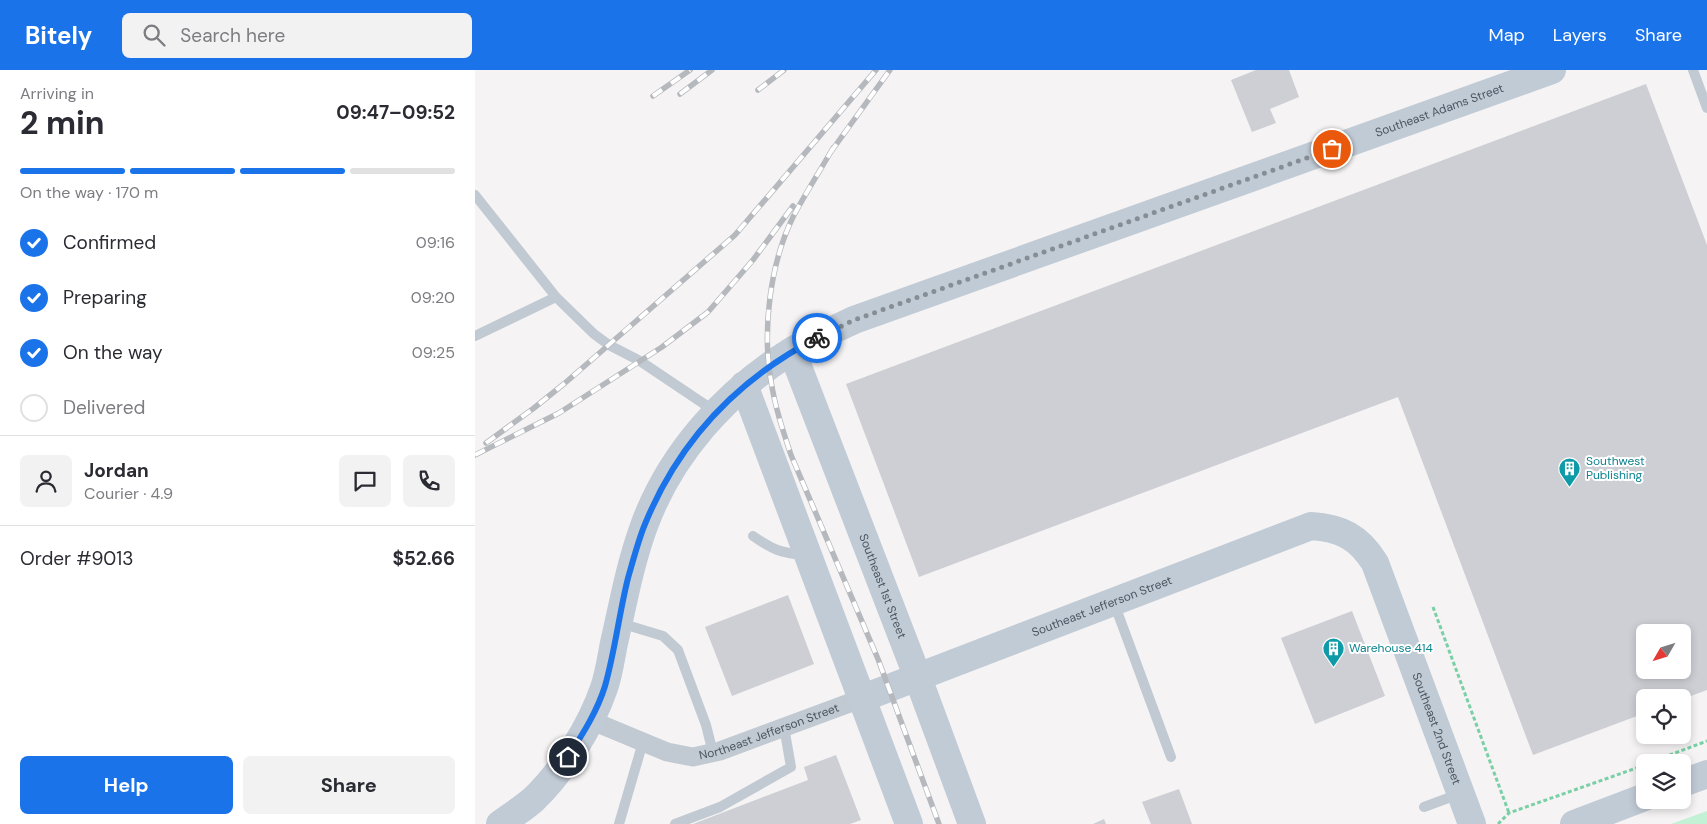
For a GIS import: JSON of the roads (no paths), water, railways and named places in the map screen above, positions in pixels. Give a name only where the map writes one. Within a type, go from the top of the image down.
[{"type":"street","name":"Southeast Adams Street","points":[[501,824],[533,799],[547,784],[568,757],[590,720],[605,687],[628,579],[644,526],[660,491],[679,459],[717,412],[744,385],[792,351],[854,320],[1552,70]]},
{"type":"street","name":"Southeast 1st Street","points":[[792,351],[918,678],[971,824]]},
{"type":"street","points":[[744,385],[909,824]]},
{"type":"street","name":"Southeast Jefferson Street","points":[[863,698],[1311,526],[1343,532]]},
{"type":"street","name":"Southeast 2nd Street","points":[[1343,532],[1367,550],[1375,563],[1472,824]]},
{"type":"street","name":"Northeast Jefferson Street","points":[[590,720],[667,752],[693,757],[713,753],[863,698]]},
{"type":"street","points":[[1691,780],[1707,774]]},
{"type":"street","points":[[1574,824],[1636,800]]},
{"type":"lane","points":[[1693,70],[1707,108]]},
{"type":"lane","points":[[475,195],[556,297],[594,334],[609,345],[640,361],[717,412]]},
{"type":"lane","points":[[475,336],[556,297]]},
{"type":"lane","points":[[753,536],[770,548],[786,554],[809,555]]},
{"type":"lane","points":[[1114,602],[1171,757]]},
{"type":"lane","points":[[619,623],[663,636],[678,650],[706,725],[713,753]]},
{"type":"lane","points":[[675,824],[721,807],[791,767],[784,727]]},
{"type":"lane","points":[[619,824],[643,742]]},
{"type":"lane","points":[[1425,807],[1461,793]]},
{"type":"railway","points":[[653,96],[690,70]]},
{"type":"railway","points":[[680,94],[712,70]]},
{"type":"railway","points":[[758,90],[784,70]]},
{"type":"railway","points":[[486,443],[565,383],[735,235],[876,70]]},
{"type":"railway","points":[[830,153],[890,70]]},
{"type":"railway","points":[[833,148],[793,217],[779,255],[770,297],[768,319],[768,361],[771,381],[777,410],[791,455],[878,659],[939,824]]},
{"type":"railway","points":[[475,455],[559,413],[662,347],[708,312],[753,260],[793,206]]},
{"type":"place","name":"Southwest Publishing","points":[[1570,487]]},
{"type":"place","name":"Warehouse 414","points":[[1333,667]]}]
